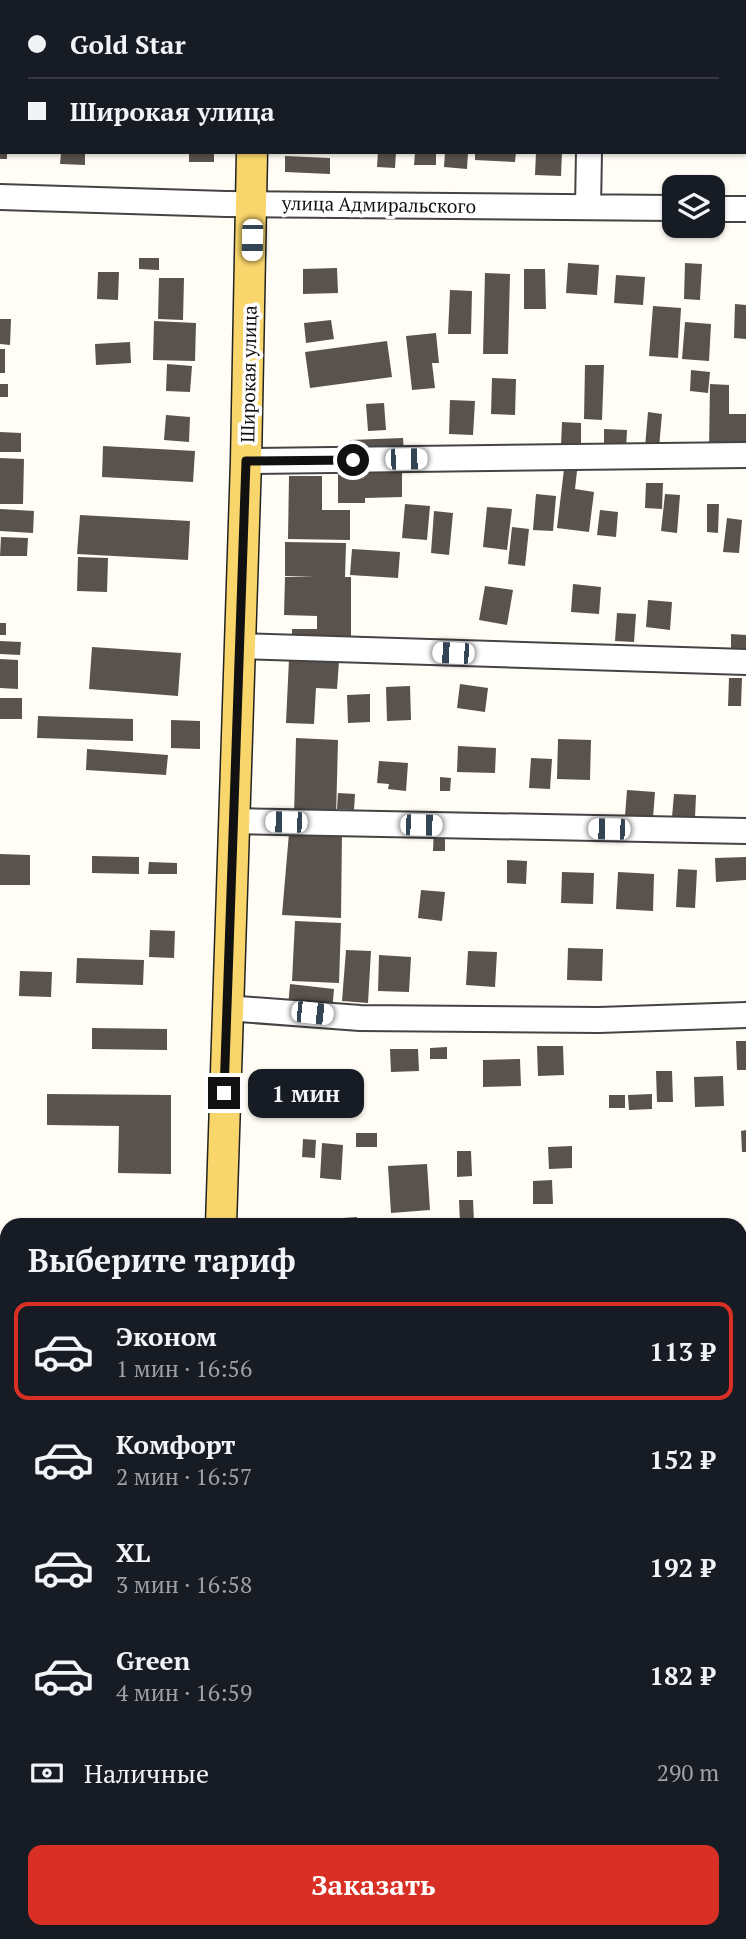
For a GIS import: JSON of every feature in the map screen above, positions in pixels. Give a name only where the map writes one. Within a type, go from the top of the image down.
[{"type":"main road","name":"Широкая улица","points":[[221,1218],[232,821],[246,461],[252,154]]},
{"type":"street","points":[[588,207],[589,154]]},
{"type":"street","name":"улица Адмиральского","points":[[0,197],[251,204],[662,208]]},
{"type":"street","points":[[725,209],[746,209]]},
{"type":"street","points":[[246,461],[746,455]]},
{"type":"street","points":[[239,646],[746,662]]},
{"type":"street","points":[[232,821],[746,831]]},
{"type":"street","points":[[226,1008],[360,1018],[599,1020],[746,1015]]},
{"type":"building","points":[[0,154],[7,154],[7,159],[0,159]]},
{"type":"building","points":[[61,154],[85,154],[85,165],[60,164]]},
{"type":"building","points":[[189,154],[214,154],[214,162],[189,162]]},
{"type":"building","points":[[378,154],[396,154],[395,168],[377,167]]},
{"type":"building","points":[[415,154],[436,154],[436,165],[414,165]]},
{"type":"building","points":[[445,154],[468,154],[467,169],[444,167]]},
{"type":"building","points":[[475,154],[516,154],[515,162],[475,160]]},
{"type":"building","points":[[536,154],[562,154],[561,176],[535,175]]},
{"type":"building","points":[[285,156],[330,158],[330,174],[285,172]]},
{"type":"building","points":[[139,258],[159,258],[159,270],[139,269]]},
{"type":"building","points":[[568,263],[599,265],[597,295],[566,293]]},
{"type":"building","points":[[685,263],[702,264],[700,300],[684,299]]},
{"type":"building","points":[[337,268],[338,293],[303,294],[303,269]]},
{"type":"building","points":[[524,269],[545,269],[546,309],[524,309]]},
{"type":"building","points":[[98,272],[119,272],[118,300],[97,299]]},
{"type":"building","points":[[485,273],[510,274],[508,354],[483,354]]},
{"type":"building","points":[[616,275],[645,277],[643,305],[614,303]]},
{"type":"building","points":[[159,278],[184,278],[183,320],[158,319]]},
{"type":"building","points":[[450,290],[472,291],[471,334],[448,334]]},
{"type":"building","points":[[735,304],[746,305],[746,339],[734,338]]},
{"type":"building","points":[[653,306],[681,308],[678,358],[649,356]]},
{"type":"building","points":[[0,319],[11,319],[10,345],[0,344]]},
{"type":"building","points":[[331,320],[334,339],[306,343],[304,323]]},
{"type":"building","points":[[154,321],[196,323],[195,361],[153,360]]},
{"type":"building","points":[[685,322],[711,324],[709,361],[682,359]]},
{"type":"building","points":[[436,333],[439,363],[432,363],[435,388],[412,390],[406,336]]},
{"type":"building","points":[[387,341],[392,377],[310,388],[305,352]]},
{"type":"building","points":[[130,342],[131,363],[96,365],[95,344]]},
{"type":"building","points":[[0,349],[5,349],[5,373],[0,373]]},
{"type":"building","points":[[167,364],[192,366],[190,392],[166,391]]},
{"type":"building","points":[[585,365],[604,365],[602,420],[584,419]]},
{"type":"building","points":[[691,370],[710,372],[708,393],[690,391]]},
{"type":"building","points":[[492,378],[516,379],[515,415],[491,414]]},
{"type":"building","points":[[0,384],[8,384],[8,397],[0,397]]},
{"type":"building","points":[[710,384],[729,385],[729,414],[746,414],[746,453],[709,452]]},
{"type":"building","points":[[450,400],[475,401],[473,435],[449,434]]},
{"type":"building","points":[[384,403],[386,430],[368,431],[366,404]]},
{"type":"building","points":[[648,412],[662,414],[659,448],[645,447]]},
{"type":"building","points":[[166,415],[190,417],[189,442],[164,440]]},
{"type":"building","points":[[562,422],[581,423],[581,446],[561,445]]},
{"type":"building","points":[[604,429],[627,430],[626,449],[604,448]]},
{"type":"building","points":[[0,432],[21,433],[21,452],[0,452]]},
{"type":"building","points":[[403,438],[404,453],[351,455],[350,440]]},
{"type":"building","points":[[103,446],[195,451],[193,482],[102,477]]},
{"type":"building","points":[[0,458],[24,459],[23,504],[0,504]]},
{"type":"building","points":[[338,469],[402,470],[402,497],[365,498],[365,503],[338,503]]},
{"type":"building","points":[[564,469],[577,471],[575,489],[594,492],[589,532],[557,528]]},
{"type":"building","points":[[289,476],[322,476],[322,510],[350,510],[350,540],[288,539]]},
{"type":"building","points":[[646,483],[663,483],[662,509],[645,508]]},
{"type":"building","points":[[536,494],[556,496],[553,531],[533,530]]},
{"type":"building","points":[[665,494],[680,495],[677,533],[661,531]]},
{"type":"building","points":[[405,504],[430,506],[427,540],[402,538]]},
{"type":"building","points":[[707,504],[719,504],[718,533],[707,532]]},
{"type":"building","points":[[487,507],[512,509],[507,550],[483,547]]},
{"type":"building","points":[[0,509],[34,511],[33,533],[0,531]]},
{"type":"building","points":[[600,510],[618,512],[616,537],[597,535]]},
{"type":"building","points":[[434,511],[453,513],[449,555],[431,553]]},
{"type":"building","points":[[80,515],[190,521],[188,560],[77,554]]},
{"type":"building","points":[[727,518],[742,520],[739,553],[723,552]]},
{"type":"building","points":[[512,527],[529,529],[525,566],[508,564]]},
{"type":"building","points":[[1,537],[28,538],[27,556],[0,556]]},
{"type":"building","points":[[285,542],[346,543],[345,577],[351,577],[351,643],[292,643],[292,629],[317,629],[317,616],[284,615],[285,577],[315,576],[285,576]]},
{"type":"building","points":[[352,549],[400,552],[398,578],[350,575]]},
{"type":"building","points":[[78,557],[108,558],[107,592],[77,591]]},
{"type":"building","points":[[573,584],[601,587],[599,614],[571,612]]},
{"type":"building","points":[[485,586],[513,590],[507,625],[479,620]]},
{"type":"building","points":[[648,600],[672,602],[670,630],[646,627]]},
{"type":"building","points":[[617,613],[636,614],[634,642],[615,641]]},
{"type":"building","points":[[0,623],[6,623],[6,635],[0,635]]},
{"type":"building","points":[[731,634],[746,635],[746,648],[731,648]]},
{"type":"building","points":[[0,641],[21,642],[20,655],[0,654]]},
{"type":"building","points":[[92,647],[181,653],[178,696],[89,689]]},
{"type":"building","points":[[0,659],[18,660],[18,689],[0,688]]},
{"type":"building","points":[[289,659],[339,661],[337,689],[316,688],[314,724],[286,723]]},
{"type":"building","points":[[729,678],[742,678],[741,706],[728,706]]},
{"type":"building","points":[[460,684],[488,688],[485,712],[457,708]]},
{"type":"building","points":[[410,686],[411,720],[387,721],[386,687]]},
{"type":"building","points":[[370,694],[370,722],[348,723],[347,695]]},
{"type":"building","points":[[0,698],[22,698],[22,719],[0,719]]},
{"type":"building","points":[[38,716],[133,719],[133,741],[37,738]]},
{"type":"building","points":[[171,720],[200,721],[200,749],[171,748]]},
{"type":"building","points":[[296,738],[338,740],[336,818],[294,816]]},
{"type":"building","points":[[558,739],[591,740],[590,780],[557,779]]},
{"type":"building","points":[[458,746],[496,748],[495,773],[457,772]]},
{"type":"building","points":[[87,749],[168,755],[166,775],[86,770]]},
{"type":"building","points":[[531,758],[552,759],[550,789],[529,788]]},
{"type":"building","points":[[379,761],[408,763],[406,791],[388,789],[389,784],[377,783]]},
{"type":"building","points":[[440,777],[451,778],[450,791],[440,791]]},
{"type":"building","points":[[627,790],[655,792],[653,818],[625,816]]},
{"type":"building","points":[[338,793],[355,794],[354,810],[337,809]]},
{"type":"building","points":[[674,794],[696,795],[695,818],[672,817]]},
{"type":"building","points":[[434,828],[445,828],[445,851],[433,851]]},
{"type":"building","points":[[342,831],[341,918],[282,915],[289,833]]},
{"type":"building","points":[[0,854],[30,855],[30,885],[0,885]]},
{"type":"building","points":[[92,856],[139,857],[139,874],[92,873]]},
{"type":"building","points":[[746,857],[746,880],[716,882],[715,858]]},
{"type":"building","points":[[507,860],[527,861],[526,884],[507,883]]},
{"type":"building","points":[[149,862],[177,863],[177,874],[148,874]]},
{"type":"building","points":[[678,869],[697,870],[695,908],[676,907]]},
{"type":"building","points":[[562,872],[594,873],[593,904],[561,903]]},
{"type":"building","points":[[618,872],[654,874],[653,911],[616,909]]},
{"type":"building","points":[[421,890],[445,892],[442,921],[418,918]]},
{"type":"building","points":[[295,921],[341,923],[339,983],[292,981]]},
{"type":"building","points":[[150,930],[175,931],[174,958],[149,957]]},
{"type":"building","points":[[568,948],[603,949],[602,981],[567,980]]},
{"type":"building","points":[[346,950],[371,951],[368,1003],[342,1001]]},
{"type":"building","points":[[468,951],[497,952],[495,987],[466,985]]},
{"type":"building","points":[[379,955],[411,957],[409,992],[378,991]]},
{"type":"building","points":[[77,958],[144,960],[143,985],[76,983]]},
{"type":"building","points":[[20,971],[52,972],[51,997],[19,996]]},
{"type":"building","points":[[290,984],[334,989],[332,1012],[288,1007]]},
{"type":"building","points":[[92,1028],[167,1029],[167,1050],[92,1049]]},
{"type":"building","points":[[736,1041],[746,1041],[746,1070],[737,1070]]},
{"type":"building","points":[[537,1046],[563,1046],[564,1075],[538,1076]]},
{"type":"building","points":[[447,1047],[447,1059],[430,1059],[430,1048]]},
{"type":"building","points":[[390,1049],[418,1049],[419,1071],[391,1072]]},
{"type":"building","points":[[520,1059],[521,1086],[483,1087],[483,1060]]},
{"type":"building","points":[[656,1071],[672,1071],[673,1102],[657,1102]]},
{"type":"building","points":[[723,1076],[724,1106],[695,1107],[694,1077]]},
{"type":"building","points":[[47,1094],[171,1095],[171,1174],[118,1173],[119,1126],[47,1125]]},
{"type":"building","points":[[652,1094],[652,1109],[629,1110],[628,1095]]},
{"type":"building","points":[[609,1095],[625,1095],[625,1108],[609,1108]]},
{"type":"building","points":[[746,1130],[746,1152],[742,1152],[741,1131]]},
{"type":"building","points":[[356,1133],[377,1133],[377,1147],[356,1147]]},
{"type":"building","points":[[303,1139],[316,1140],[315,1158],[302,1157]]},
{"type":"building","points":[[322,1143],[343,1145],[341,1180],[320,1178]]},
{"type":"building","points":[[572,1146],[572,1168],[549,1169],[548,1147]]},
{"type":"building","points":[[457,1151],[471,1151],[472,1176],[457,1177]]},
{"type":"building","points":[[427,1164],[430,1210],[391,1213],[388,1166]]},
{"type":"building","points":[[552,1180],[553,1204],[533,1204],[533,1181]]},
{"type":"building","points":[[459,1200],[473,1200],[474,1218],[460,1218]]},
{"type":"route","points":[[224,1093],[246,461],[353,460]]}]
